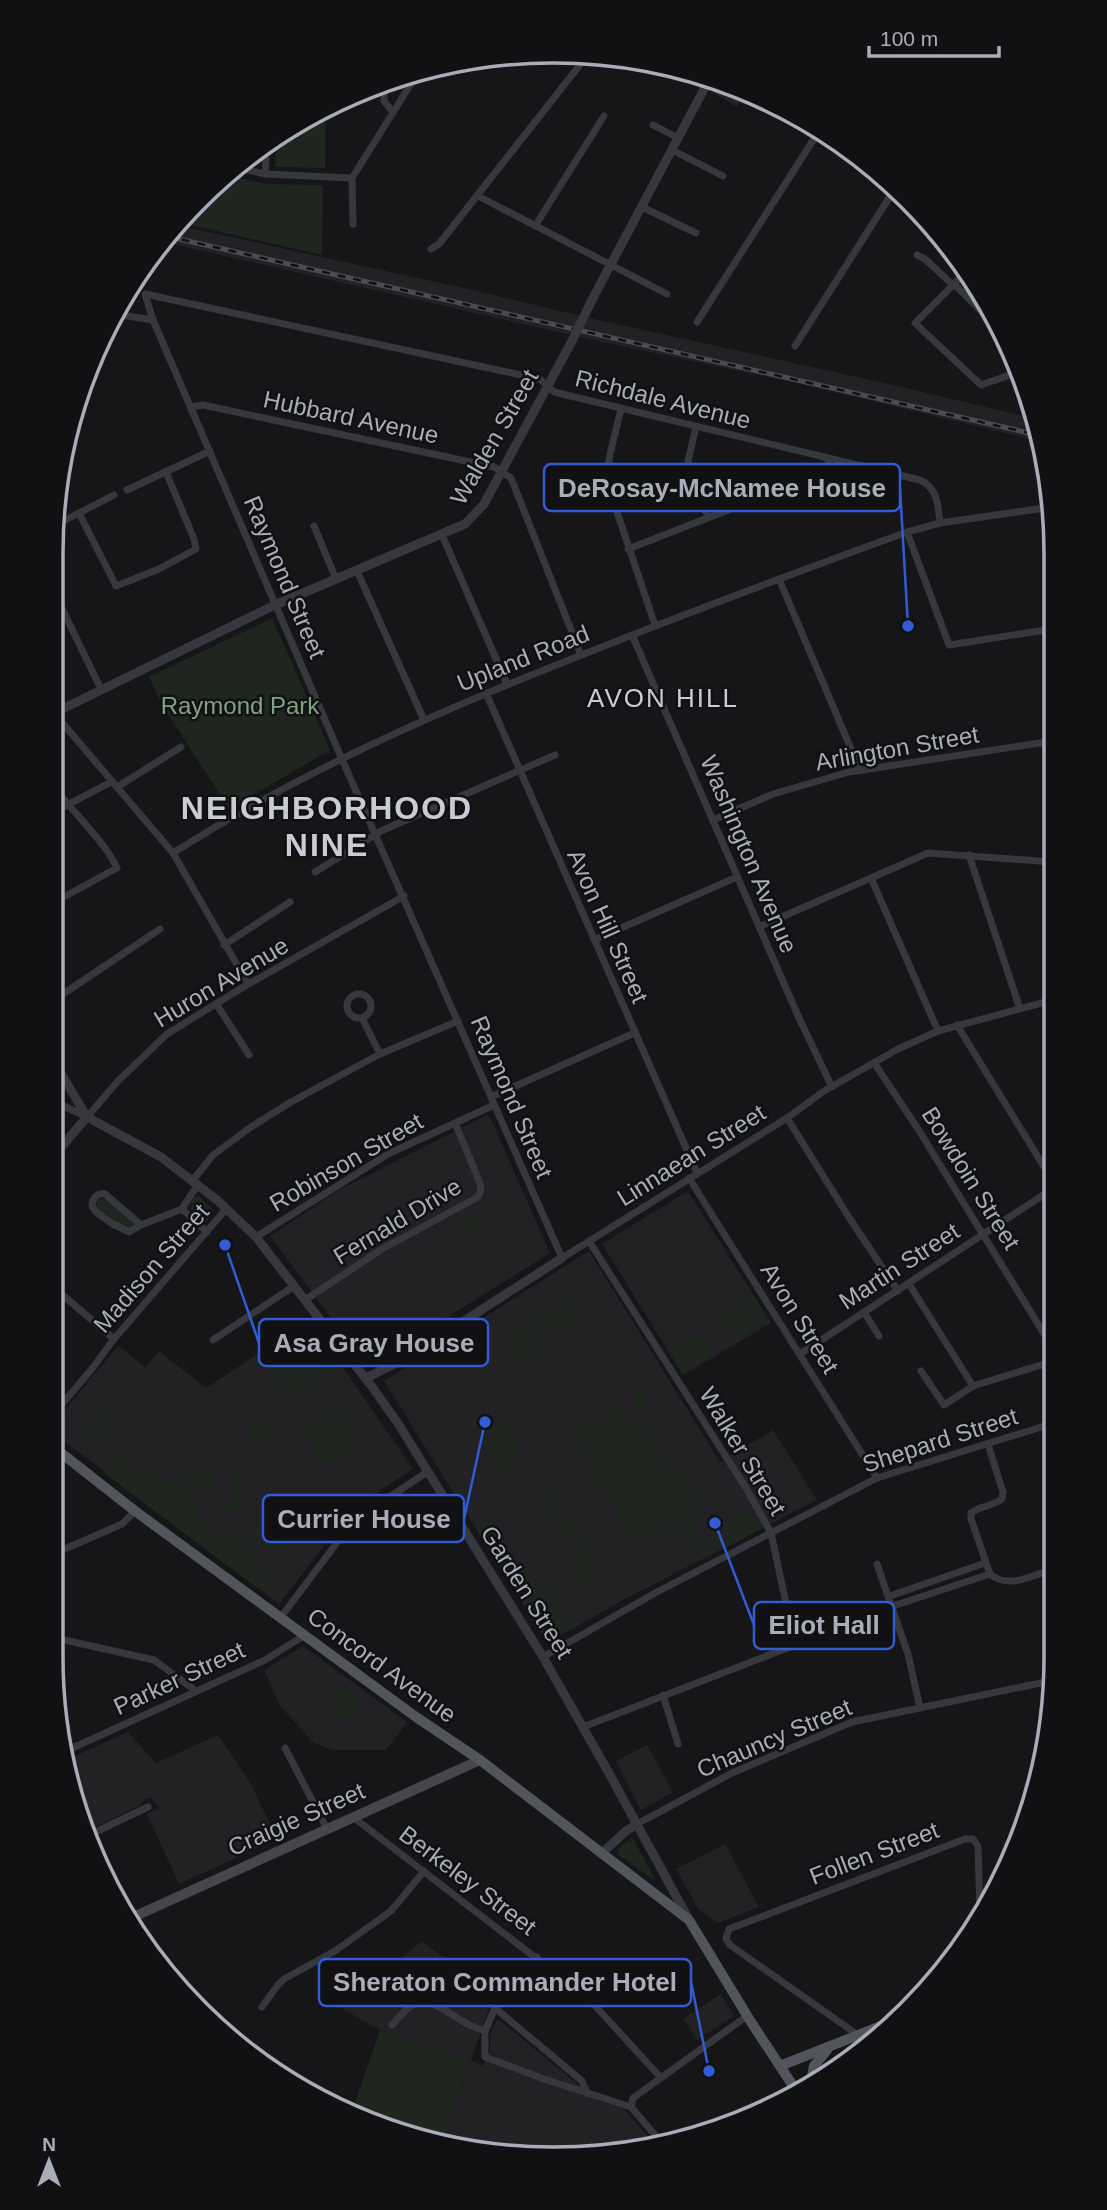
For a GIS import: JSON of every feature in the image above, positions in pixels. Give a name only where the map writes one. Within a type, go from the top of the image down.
[{"type":"main road","name":"Concord Avenue","points":[[63,1454],[135,1511],[304,1635],[480,1759],[689,1920]]},
{"type":"main road","name":"Craigie Street","points":[[137,1915],[480,1759]]},
{"type":"main road","name":"Garden Street","points":[[689,1920],[792,2085]]},
{"type":"main road","points":[[780,2066],[871,2030]]},
{"type":"main road","points":[[813,2072],[817,2062],[832,2046]]},
{"type":"street","points":[[431,249],[439,244],[478,196],[581,64]]},
{"type":"street","points":[[353,224],[352,178],[410,85]]},
{"type":"street","name":"Walden Street","points":[[63,709],[275,605],[465,524],[475,514],[502,472],[705,87]]},
{"type":"street","points":[[384,93],[384,101],[393,112]]},
{"type":"street","points":[[535,226],[604,116]]},
{"type":"street","points":[[653,125],[678,138]]},
{"type":"street","points":[[697,322],[814,139]]},
{"type":"street","points":[[672,150],[723,176]]},
{"type":"street","points":[[265,174],[266,156]]},
{"type":"street","points":[[248,170],[265,174],[352,178]]},
{"type":"street","points":[[478,196],[667,294]]},
{"type":"street","points":[[795,346],[890,197]]},
{"type":"street","points":[[642,206],[696,233]]},
{"type":"street","points":[[917,255],[925,259],[978,309]]},
{"type":"street","points":[[960,279],[915,323],[981,386],[1010,375]]},
{"type":"street","name":"Raymond Street","points":[[145,295],[153,320],[275,605],[562,1258]]},
{"type":"street","name":"Richdale Avenue","points":[[145,295],[535,378],[554,392],[925,482],[934,492],[940,523]]},
{"type":"street","points":[[125,316],[153,320]]},
{"type":"street","name":"Hubbard Avenue","points":[[191,407],[203,405],[494,467],[502,472]]},
{"type":"street","points":[[621,409],[606,479],[655,625]]},
{"type":"street","points":[[696,427],[688,461],[708,517]]},
{"type":"street","points":[[127,490],[210,452]]},
{"type":"street","points":[[628,548],[826,472],[829,459]]},
{"type":"street","points":[[79,513],[114,584],[122,585],[196,549],[166,472]]},
{"type":"street","points":[[502,472],[512,478],[581,655]]},
{"type":"street","points":[[64,521],[114,495]]},
{"type":"street","name":"Upland Road","points":[[173,853],[341,757],[507,684],[655,625],[907,532],[940,523],[1042,508]]},
{"type":"street","points":[[314,526],[336,579]]},
{"type":"street","points":[[907,532],[949,645],[1044,630]]},
{"type":"street","points":[[442,535],[507,684]]},
{"type":"street","points":[[357,571],[424,720]]},
{"type":"street","points":[[779,579],[860,770]]},
{"type":"street","points":[[63,611],[101,689]]},
{"type":"street","name":"Washington Avenue","points":[[632,635],[832,1087]]},
{"type":"street","name":"Avon Hill Street","points":[[486,693],[634,1032],[693,1176]]},
{"type":"street","points":[[63,725],[173,853],[248,984]]},
{"type":"street","name":"Arlington Street","points":[[713,820],[773,794],[860,770],[1044,742]]},
{"type":"street","points":[[63,807],[114,784],[181,747]]},
{"type":"street","points":[[314,872],[376,835],[555,755]]},
{"type":"street","points":[[63,799],[112,856],[117,868],[63,897]]},
{"type":"street","points":[[759,927],[928,853],[1044,861]]},
{"type":"street","points":[[969,855],[1020,1009]]},
{"type":"street","points":[[594,940],[737,877]]},
{"type":"street","points":[[871,878],[938,1031]]},
{"type":"street","name":"Huron Avenue","points":[[63,1145],[118,1081],[167,1034],[248,984],[404,896]]},
{"type":"street","points":[[224,945],[290,902]]},
{"type":"street","points":[[63,994],[160,929]]},
{"type":"street","name":"Linnaean Street","points":[[366,1378],[405,1359],[832,1087],[898,1049],[938,1031],[1044,1003]]},
{"type":"street","points":[[217,1004],[249,1055]]},
{"type":"street","points":[[362,1018],[380,1054]]},
{"type":"street","points":[[141,1225],[105,1194],[94,1198],[92,1206],[96,1212],[127,1233],[182,1209],[195,1182],[213,1155],[251,1127],[380,1054],[458,1021]]},
{"type":"street","points":[[957,1026],[1044,1166]]},
{"type":"street","name":"Robinson Street","points":[[256,1237],[388,1154],[456,1123],[493,1101],[634,1032]]},
{"type":"street","name":"Bowdoin Street","points":[[875,1064],[1044,1334]]},
{"type":"street","points":[[63,1077],[87,1117]]},
{"type":"street","name":"Garden Street","points":[[63,1106],[135,1142],[195,1182],[226,1209],[256,1237],[366,1378],[399,1425],[543,1657],[689,1920]]},
{"type":"street","points":[[787,1118],[898,1291]]},
{"type":"street","name":"Fernald Drive","points":[[305,1300],[382,1249],[478,1197],[480,1184],[456,1123]]},
{"type":"street","name":"Avon Street","points":[[693,1176],[877,1478]]},
{"type":"street","name":"Martin Street","points":[[800,1354],[1044,1194]]},
{"type":"street","points":[[182,1209],[206,1232]]},
{"type":"street","name":"Madison Street","points":[[63,1403],[226,1209]]},
{"type":"street","name":"Walker Street","points":[[583,1727],[795,1645],[771,1533],[746,1488],[589,1241]]},
{"type":"street","points":[[909,1284],[973,1386]]},
{"type":"street","points":[[213,1340],[294,1286]]},
{"type":"street","points":[[63,1295],[114,1339]]},
{"type":"street","points":[[864,1312],[879,1336]]},
{"type":"street","points":[[921,1371],[944,1405],[973,1386],[1044,1364]]},
{"type":"street","name":"Shepard Street","points":[[543,1657],[655,1593],[877,1478],[1044,1426]]},
{"type":"street","points":[[988,1444],[1003,1492],[1002,1499],[997,1503],[971,1513],[985,1563],[990,1574],[1007,1582],[1044,1571]]},
{"type":"street","points":[[281,1617],[342,1536],[360,1517],[427,1472]]},
{"type":"street","points":[[63,1550],[117,1527],[135,1511]]},
{"type":"street","points":[[890,1596],[985,1563]]},
{"type":"street","points":[[877,1564],[908,1654],[920,1709]]},
{"type":"street","points":[[893,1606],[990,1574]]},
{"type":"street","name":"Parker Street","points":[[71,1748],[265,1660],[304,1635]]},
{"type":"street","points":[[63,1640],[148,1658],[159,1663],[196,1691]]},
{"type":"street","name":"Chauncy Street","points":[[637,1824],[732,1773],[852,1723],[1043,1683]]},
{"type":"street","points":[[663,1695],[678,1744]]},
{"type":"street","points":[[285,1748],[327,1829]]},
{"type":"street","points":[[96,1832],[148,1807]]},
{"type":"street","name":"Berkeley Street","points":[[353,1816],[589,1999],[661,2078]]},
{"type":"street","points":[[601,1854],[637,1824]]},
{"type":"street","name":"Follen Street","points":[[858,2035],[730,1945],[726,1933],[732,1927],[965,1839],[973,1839],[978,1846],[980,1899]]},
{"type":"street","points":[[262,2007],[284,1979],[343,1945],[391,1911],[424,1871]]},
{"type":"street","points":[[537,1957],[495,2007],[485,2031],[485,2056],[631,2107],[657,2136]]},
{"type":"street","points":[[392,2025],[410,2007],[428,2003],[439,2006],[468,2025],[485,2031]]},
{"type":"street","points":[[495,2007],[582,2081],[587,2093]]},
{"type":"street","points":[[631,2107],[633,2098],[747,2016]]},
{"type":"shaded area","points":[[713,90],[741,100],[737,107],[712,92]]},
{"type":"shaded area","points":[[187,227],[871,380],[1024,416],[1030,439],[805,385],[584,338],[173,244]]},
{"type":"shaded area","points":[[487,1115],[550,1253],[381,1359],[364,1359],[356,1352],[270,1236],[339,1190]]},
{"type":"shaded area","points":[[688,1191],[771,1323],[683,1375],[602,1244]]},
{"type":"shaded area","points":[[589,1251],[720,1462],[773,1430],[817,1500],[625,1599],[547,1643],[384,1381]]},
{"type":"shaded area","points":[[308,1321],[413,1469],[352,1509],[279,1604],[63,1440],[63,1412],[118,1346],[145,1367],[159,1351],[206,1388]]},
{"type":"shaded area","points":[[303,1646],[407,1722],[386,1750],[332,1750],[314,1743],[280,1706],[264,1670]]},
{"type":"shaded area","points":[[128,1732],[156,1763],[218,1735],[250,1782],[277,1839],[179,1884],[147,1814],[159,1808],[152,1798],[147,1798],[139,1806],[94,1828],[73,1757]]},
{"type":"shaded area","points":[[647,1745],[673,1792],[641,1810],[616,1761]]},
{"type":"shaded area","points":[[725,1844],[759,1907],[718,1923],[699,1910],[676,1869]]},
{"type":"shaded area","points":[[422,1941],[493,1997],[471,2060],[482,2066],[490,2051],[490,2034],[498,2019],[599,2101],[623,2108],[650,2138],[618,2143],[554,2147],[489,2143],[445,2135],[470,2060],[380,2030],[341,2008]]},
{"type":"shaded area","points":[[721,1994],[734,2016],[697,2040],[683,2019]]},
{"type":"green space","points":[[326,120],[325,168],[275,167],[276,150]]},
{"type":"green space","points":[[238,178],[267,184],[323,185],[322,255],[190,225]]},
{"type":"green space","name":"Raymond Park","points":[[272,618],[330,750],[229,809],[162,704],[149,677]]},
{"type":"green space","points":[[198,1195],[213,1210],[213,1215],[204,1224],[191,1211],[192,1200]]},
{"type":"green space","points":[[101,1198],[115,1205],[127,1217],[134,1225],[131,1230],[103,1216],[96,1208],[97,1201]]},
{"type":"green space","points":[[479,1212],[486,1228],[468,1236],[461,1220]]},
{"type":"green space","points":[[752,1297],[766,1321],[734,1340],[720,1316]]},
{"type":"green space","points":[[567,1301],[581,1323],[562,1335],[555,1325],[533,1338],[539,1349],[519,1361],[505,1340]]},
{"type":"green space","points":[[701,1330],[715,1353],[684,1372],[670,1350]]},
{"type":"green space","points":[[307,1342],[326,1373],[287,1397],[267,1366]]},
{"type":"green space","points":[[638,1375],[650,1397],[646,1408],[637,1414],[633,1405]]},
{"type":"green space","points":[[618,1405],[631,1426],[636,1428],[642,1425],[672,1473],[680,1470],[702,1504],[637,1546],[591,1472],[596,1464],[576,1431],[587,1424],[597,1424],[604,1420],[609,1411]]},
{"type":"green space","points":[[342,1409],[362,1441],[323,1465],[303,1433]]},
{"type":"green space","points":[[106,1410],[114,1417],[90,1445],[82,1438]]},
{"type":"green space","points":[[248,1423],[272,1424],[273,1441],[252,1441],[252,1452],[249,1452],[249,1446],[243,1446],[243,1441],[248,1440]]},
{"type":"green space","points":[[507,1424],[523,1450],[504,1462],[508,1470],[500,1476],[481,1440]]},
{"type":"green space","points":[[125,1445],[129,1452],[126,1458],[129,1469],[139,1466],[141,1472],[160,1479],[174,1476],[179,1490],[195,1493],[207,1531],[226,1533],[230,1540],[244,1538],[253,1556],[249,1562],[267,1577],[273,1576],[277,1588],[274,1592],[265,1584],[257,1588],[104,1473]]},
{"type":"green space","points":[[229,1459],[233,1459],[235,1472],[239,1473],[239,1512],[223,1512],[223,1505],[230,1504]]},
{"type":"green space","points":[[213,1471],[214,1488],[181,1488],[181,1473]]},
{"type":"green space","points":[[552,1491],[583,1543],[575,1548],[569,1543],[541,1497]]},
{"type":"green space","points":[[749,1509],[761,1529],[731,1545],[723,1528],[737,1521],[736,1517]]},
{"type":"green space","points":[[259,1511],[282,1511],[282,1545],[277,1552],[263,1544],[260,1550],[255,1544],[255,1529],[269,1529],[269,1513]]},
{"type":"green space","points":[[698,1512],[705,1516],[692,1525],[703,1549],[722,1536],[728,1546],[697,1562],[693,1556],[699,1552],[687,1530],[677,1536],[672,1528]]},
{"type":"green space","points":[[492,1521],[514,1556],[499,1565],[477,1530]]},
{"type":"green space","points":[[585,1546],[598,1566],[587,1572],[592,1580],[582,1586],[578,1578],[570,1582],[568,1577],[584,1567],[575,1552]]},
{"type":"green space","points":[[523,1571],[538,1595],[553,1586],[558,1592],[555,1595],[559,1601],[538,1613],[534,1607],[526,1608],[508,1579]]},
{"type":"green space","points":[[560,1602],[572,1621],[551,1634],[539,1614]]},
{"type":"green space","points":[[345,1689],[356,1693],[360,1704],[356,1715],[345,1719],[334,1715],[330,1704],[334,1693]]},
{"type":"green space","points":[[630,1839],[634,1840],[654,1877],[652,1879],[618,1854],[618,1849]]},
{"type":"green space","points":[[380,2030],[470,2060],[445,2135],[396,2121],[354,2104]]},
{"type":"railway","points":[[178,239],[1029,433]]},
{"type":"place","name":"DeRosay-McNamee House","points":[[908,626]]},
{"type":"place","name":"Asa Gray House","points":[[225,1245]]},
{"type":"place","name":"Currier House","points":[[485,1422]]},
{"type":"place","name":"Eliot Hall","points":[[715,1523]]},
{"type":"place","name":"Sheraton Commander Hotel","points":[[709,2071]]},
{"type":"district","name":"AVON HILL","points":[[663,698]]},
{"type":"district","name":"NEIGHBORHOOD NINE","points":[[327,826]]}]
